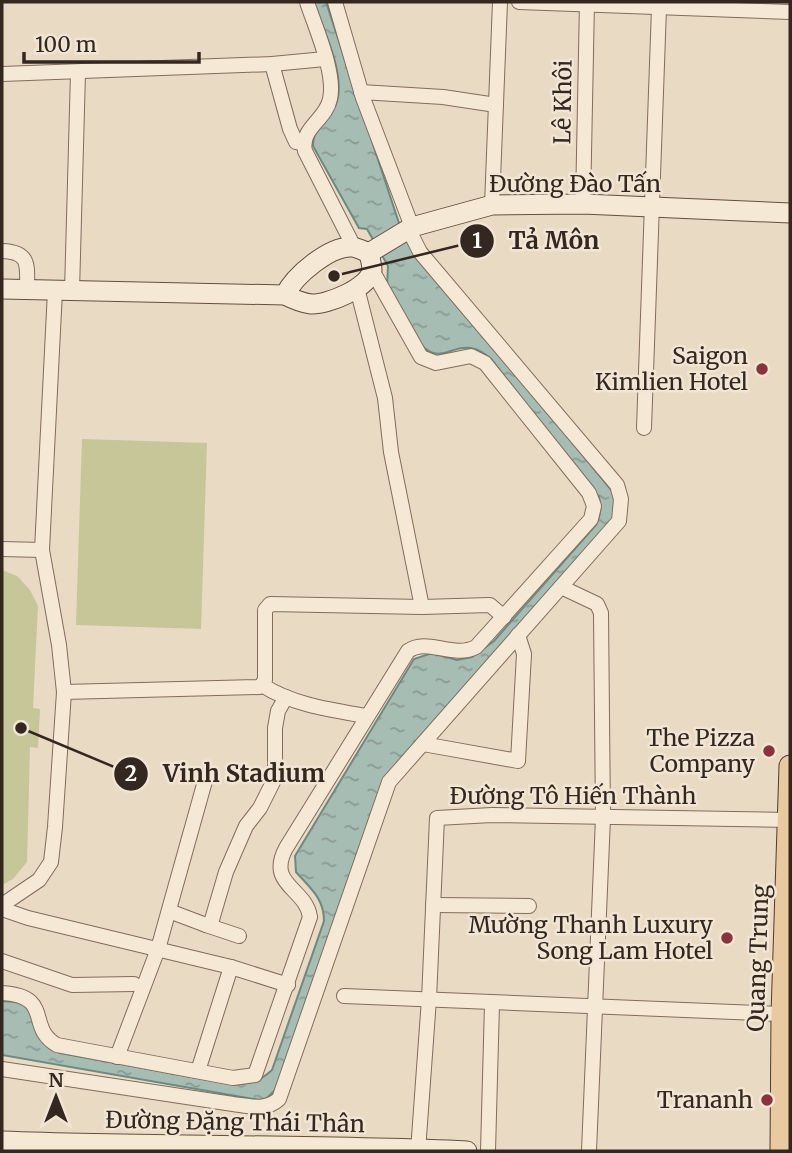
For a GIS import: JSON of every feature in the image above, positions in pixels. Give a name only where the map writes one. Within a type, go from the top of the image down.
[{"type":"main road","name":"Quang Trung","points":[[781,1151],[790,765]]},
{"type":"street","points":[[2,993],[22,995],[31,1001],[47,1037],[53,1044],[233,1078],[255,1075],[310,917],[305,902],[283,878],[280,865],[282,856],[366,716],[411,649],[423,646],[451,652],[468,651],[476,647],[591,519],[594,506],[592,499],[485,363],[471,356],[436,363],[421,357],[367,255],[304,151],[303,143],[308,130],[322,116],[330,100],[331,81],[307,2]]},
{"type":"street","points":[[2,1069],[233,1104],[258,1107],[275,1103],[279,1099],[386,788],[396,772],[619,521],[622,507],[617,485],[420,253],[409,230],[362,92],[335,2]]},
{"type":"street","points":[[492,205],[500,2]]},
{"type":"street","points":[[519,2],[659,8],[706,5],[790,12]]},
{"type":"street","name":"Lê Khôi","points":[[583,204],[587,4]]},
{"type":"street","points":[[644,428],[659,8]]},
{"type":"street","points":[[2,74],[272,64],[325,59]]},
{"type":"street","points":[[272,64],[290,129],[296,142],[303,143]]},
{"type":"street","points":[[2,907],[39,880],[51,862],[64,692],[42,550],[64,291],[78,73]]},
{"type":"street","points":[[362,92],[443,97],[496,105]]},
{"type":"street","name":"Đường Đào Tấn","points":[[285,295],[291,283],[312,264],[340,249],[367,255],[409,230],[492,205],[583,204],[790,214]]},
{"type":"street","points":[[2,251],[16,251],[22,255],[27,264],[27,290]]},
{"type":"street","name":"Đường Đào Tấn","points":[[2,289],[285,295],[313,304],[327,303],[367,281],[367,255]]},
{"type":"street","points":[[357,288],[385,398],[391,452],[422,607]]},
{"type":"street","points":[[2,548],[42,550]]},
{"type":"street","points":[[561,587],[597,604],[601,609],[603,818],[589,1151]]},
{"type":"street","points":[[64,692],[262,685],[265,680],[265,610],[268,605],[490,605],[504,617]]},
{"type":"street","points":[[423,744],[514,763],[518,761],[524,654],[518,635]]},
{"type":"street","points":[[262,685],[306,704],[366,716]]},
{"type":"street","points":[[206,925],[211,923],[215,915],[226,872],[246,826],[260,808],[275,778],[275,728],[278,711],[286,697]]},
{"type":"street","points":[[117,1057],[158,949],[205,781]]},
{"type":"street","name":"Đường Tô Hiến Thành","points":[[418,1150],[429,999],[437,818],[492,815],[790,820]]},
{"type":"street","points":[[433,905],[529,906]]},
{"type":"street","points":[[2,907],[28,918],[232,967],[288,985]]},
{"type":"street","points":[[169,911],[239,936]]},
{"type":"street","points":[[2,961],[72,985],[134,984]]},
{"type":"street","points":[[198,1071],[232,967]]},
{"type":"street","points":[[344,996],[786,1014]]},
{"type":"street","points":[[488,1151],[492,1004]]},
{"type":"street","name":"Đường Đặng Thái Thân","points":[[2,1141],[99,1148],[467,1151]]},
{"type":"green space","points":[[82,439],[207,443],[201,629],[76,625]]},
{"type":"green space","points":[[2,570],[17,576],[30,590],[38,606],[33,708],[40,709],[38,748],[30,747],[27,862],[13,879],[2,885]]},
{"type":"water","points":[[314,2],[326,2],[399,223],[416,251],[613,492],[616,502],[613,525],[385,778],[277,1088],[266,1099],[259,1100],[2,1055],[2,1001],[27,1005],[51,1048],[60,1053],[230,1084],[253,1082],[272,1070],[324,921],[319,900],[296,872],[295,856],[414,659],[432,653],[457,660],[472,657],[494,641],[596,525],[600,511],[599,497],[491,359],[471,348],[441,354],[429,351],[422,346],[387,286],[388,266],[367,229],[359,228],[313,146],[315,134],[333,110],[339,93],[336,67]]},
{"type":"place","name":"Tả Môn","points":[[334,276]]},
{"type":"place","name":"Saigon Kimlien Hotel","points":[[762,369]]},
{"type":"place","name":"Vinh Stadium","points":[[21,728]]},
{"type":"place","name":"The Pizza Company","points":[[769,751]]},
{"type":"place","name":"Mường Thanh Luxury Song Lam Hotel","points":[[727,938]]},
{"type":"place","name":"Trananh","points":[[767,1100]]}]
